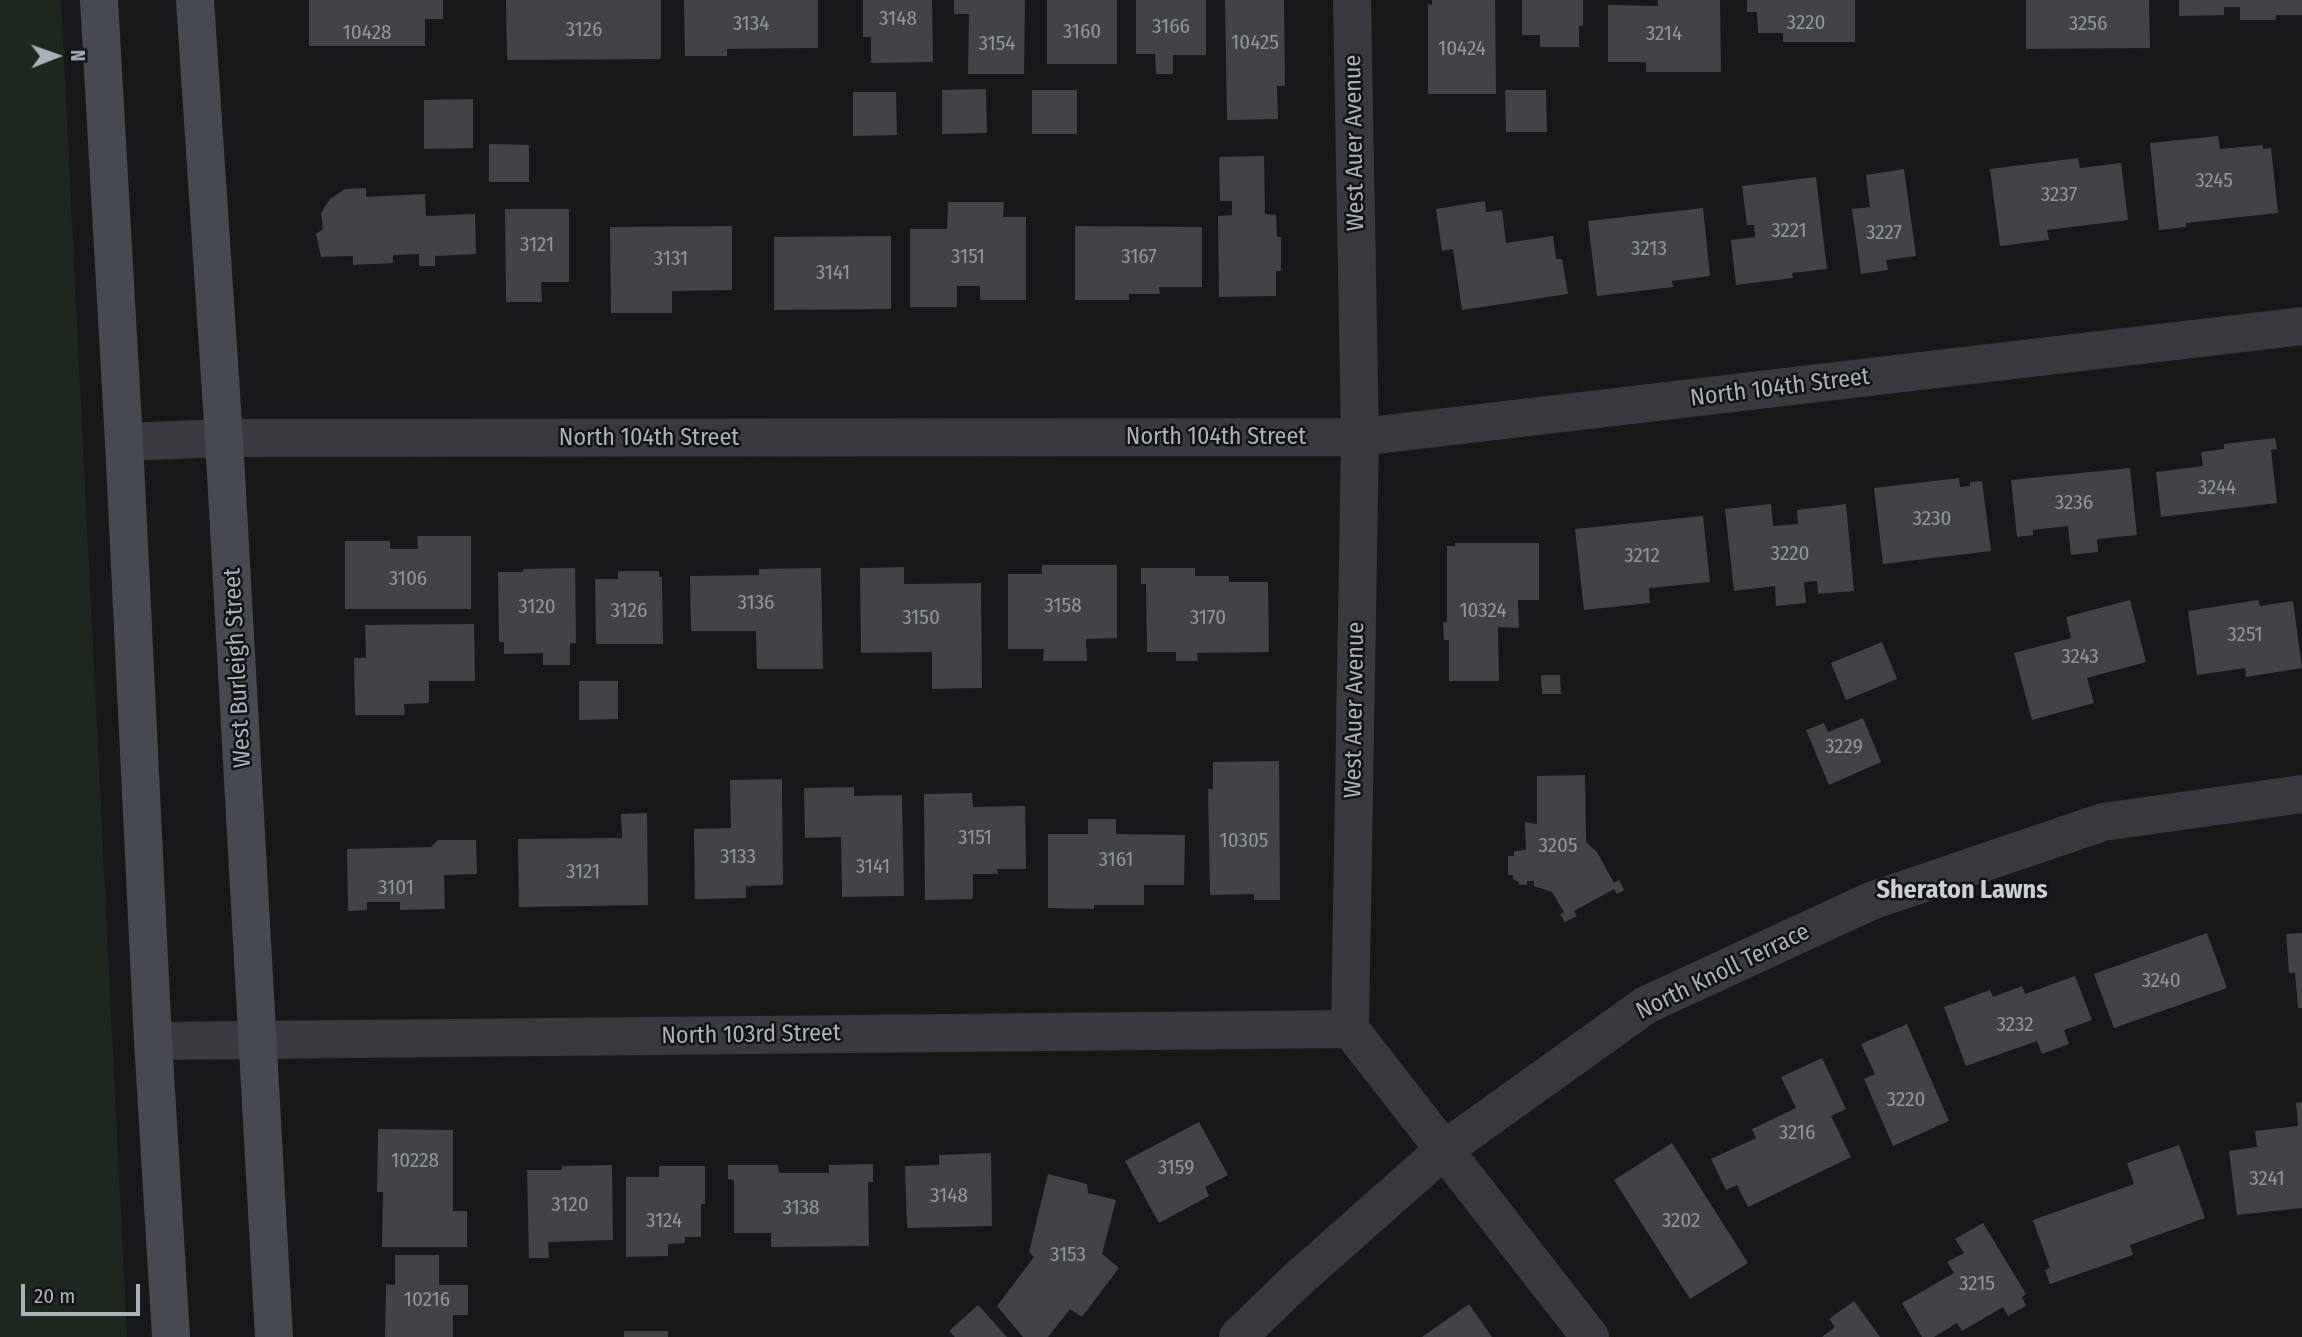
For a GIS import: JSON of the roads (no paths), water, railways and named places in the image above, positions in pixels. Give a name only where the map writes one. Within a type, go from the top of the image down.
[{"type":"main road","points":[[99,0],[124,442],[152,1041],[171,1337]]},
{"type":"main road","name":"West Burleigh Street","points":[[195,0],[224,439],[274,1337]]},
{"type":"street","name":"West Auer Avenue","points":[[1350,1029],[1360,437],[1352,0]]},
{"type":"street","name":"North 104th Street","points":[[124,442],[224,439],[1360,437],[2302,326]]},
{"type":"street","name":"North Knoll Terrace","points":[[1238,1337],[1297,1280],[1446,1149],[1646,1005],[1871,901],[2103,822],[2302,794]]},
{"type":"street","name":"North 103rd Street","points":[[152,1041],[1350,1029]]},
{"type":"street","points":[[1350,1029],[1590,1337]]},
{"type":"district","name":"Sheraton Lawns","points":[[1962,891]]}]
